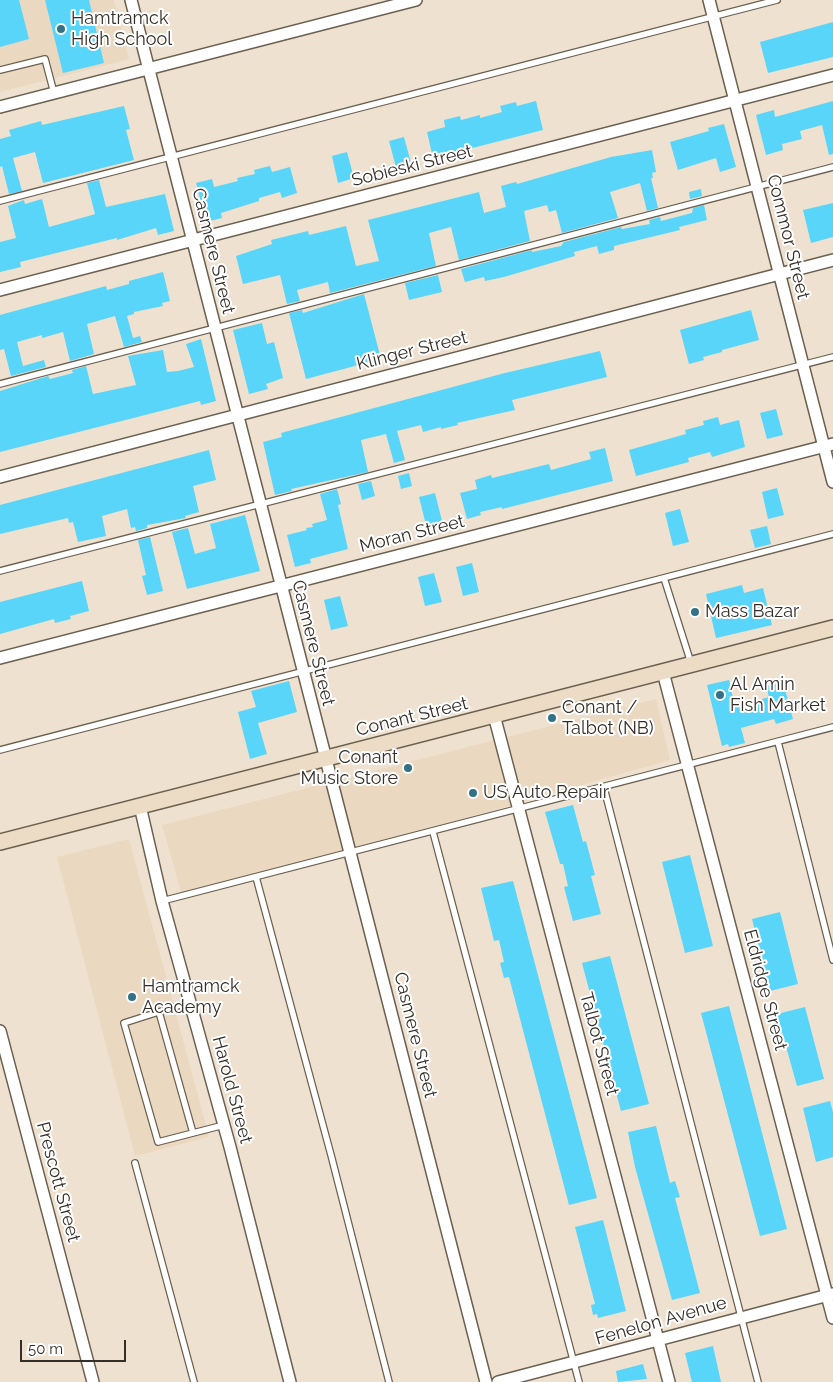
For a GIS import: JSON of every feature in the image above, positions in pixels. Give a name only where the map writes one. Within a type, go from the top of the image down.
[{"type":"main road","name":"Conant Street","points":[[0,842],[833,628]]},
{"type":"street","name":"Casmere Street","points":[[131,0],[302,672],[486,1382]]},
{"type":"street","points":[[0,107],[416,0]]},
{"type":"street","name":"Commor Street","points":[[709,0],[803,365],[828,445],[833,482]]},
{"type":"street","name":"Sobieski Street","points":[[0,290],[833,75]]},
{"type":"street","name":"Klinger Street","points":[[0,477],[833,260]]},
{"type":"street","name":"Moran Street","points":[[0,658],[828,445]]},
{"type":"street","name":"Eldridge Street","points":[[663,672],[830,1294],[833,1318]]},
{"type":"street","name":"Talbot Street","points":[[494,715],[669,1382]]},
{"type":"street","name":"Harold Street","points":[[140,806],[162,901],[224,1125],[290,1382]]},
{"type":"street","name":"Prescott Street","points":[[0,1031],[92,1382]]},
{"type":"street","name":"Fenelon Avenue","points":[[498,1382],[830,1294]]},
{"type":"lane","points":[[0,200],[777,0]]},
{"type":"lane","points":[[0,70],[45,59],[54,93]]},
{"type":"lane","points":[[0,384],[833,167]]},
{"type":"lane","points":[[0,571],[833,357]]},
{"type":"lane","points":[[0,750],[833,534]]},
{"type":"lane","points":[[664,578],[691,664]]},
{"type":"lane","points":[[162,901],[604,788],[833,727]]},
{"type":"lane","points":[[778,742],[833,960]]},
{"type":"lane","points":[[604,788],[758,1382]]},
{"type":"lane","points":[[433,832],[579,1382]]},
{"type":"lane","points":[[256,877],[389,1382]]},
{"type":"lane","points":[[190,1002],[124,1023],[158,1142],[224,1125]]},
{"type":"lane","points":[[160,1012],[194,1133]]},
{"type":"lane","points":[[135,1163],[194,1382]]},
{"type":"shaded area","name":"Hamtramck High School","points":[[0,0],[114,0],[129,59],[0,92]]},
{"type":"shaded area","points":[[656,699],[670,760],[183,898],[162,825]]},
{"type":"shaded area","name":"Hamtramck Academy","points":[[129,839],[209,1137],[135,1156],[57,857]]},
{"type":"building","points":[[0,0],[19,0],[29,39],[0,47]]},
{"type":"building","points":[[45,0],[89,0],[104,63],[63,73]]},
{"type":"building","points":[[833,22],[833,57],[768,73],[760,42]]},
{"type":"building","points":[[536,101],[543,130],[433,158],[427,132],[445,127],[444,120],[460,116],[461,120],[480,115],[480,118],[502,112],[500,106],[516,102],[517,106]]},
{"type":"building","points":[[833,101],[833,154],[829,155],[822,125],[800,131],[802,139],[782,144],[783,150],[766,155],[756,115],[774,110],[775,117]]},
{"type":"building","points":[[124,106],[130,129],[126,130],[134,160],[43,183],[35,152],[13,158],[22,191],[9,194],[2,166],[0,167],[0,139],[11,136],[9,130],[41,121],[42,125]]},
{"type":"building","points":[[724,124],[736,167],[720,172],[716,158],[678,170],[670,142],[709,131],[708,128]]},
{"type":"building","points":[[404,137],[411,163],[396,167],[389,141]]},
{"type":"building","points":[[652,150],[656,172],[652,173],[653,178],[651,178],[658,208],[647,211],[640,183],[610,192],[618,218],[562,233],[556,210],[549,212],[547,205],[524,211],[530,241],[459,260],[451,227],[429,233],[436,266],[330,293],[328,282],[297,290],[300,301],[287,304],[280,275],[243,284],[236,256],[272,244],[271,240],[308,231],[309,235],[346,226],[356,266],[379,261],[368,220],[479,192],[484,213],[506,207],[501,186],[516,182],[517,184],[611,157]]},
{"type":"building","points":[[347,152],[354,178],[338,183],[332,156]]},
{"type":"building","points":[[270,166],[272,172],[290,167],[297,193],[282,198],[280,192],[259,198],[259,201],[221,213],[222,218],[206,222],[196,183],[212,179],[214,187],[238,181],[237,178],[255,174],[254,170]]},
{"type":"building","points":[[99,180],[106,207],[165,194],[174,231],[158,235],[156,228],[117,240],[117,238],[20,262],[21,267],[0,272],[0,242],[16,238],[8,206],[24,200],[25,204],[42,199],[49,227],[92,215],[95,214],[87,183]]},
{"type":"building","points":[[701,189],[702,196],[690,199],[689,192]]},
{"type":"building","points":[[833,203],[833,237],[811,243],[803,210]]},
{"type":"building","points":[[704,205],[707,220],[679,227],[680,230],[614,246],[614,250],[599,254],[597,246],[574,252],[575,256],[485,281],[484,277],[465,282],[461,269],[532,250],[532,252],[561,246],[564,242],[621,227],[622,229],[650,224],[649,220],[660,217],[661,221],[692,213],[693,208]]},
{"type":"building","points":[[163,272],[170,301],[162,303],[163,306],[134,312],[134,314],[127,316],[133,338],[140,336],[142,342],[124,347],[115,316],[87,324],[94,354],[70,361],[63,332],[42,338],[42,335],[17,342],[23,366],[44,360],[46,367],[11,376],[4,349],[0,350],[0,315],[106,286],[107,290],[129,284],[129,281]]},
{"type":"building","points":[[438,275],[442,292],[409,300],[405,283]]},
{"type":"building","points":[[364,294],[381,359],[306,379],[289,313],[302,310],[303,313]]},
{"type":"building","points":[[751,310],[759,340],[722,350],[722,352],[703,357],[704,360],[689,364],[680,330]]},
{"type":"building","points":[[262,323],[267,344],[274,342],[283,378],[266,384],[268,389],[249,394],[233,330]]},
{"type":"building","points":[[201,339],[216,401],[201,405],[200,401],[0,452],[0,391],[48,376],[50,379],[73,373],[72,370],[86,366],[93,394],[136,385],[128,356],[163,350],[167,372],[178,371],[194,367],[186,344]]},
{"type":"building","points":[[600,351],[607,377],[512,400],[515,410],[457,423],[458,425],[423,432],[421,425],[397,431],[405,460],[394,463],[386,434],[361,440],[368,472],[291,489],[292,491],[275,495],[263,442],[282,437],[281,433],[505,373]]},
{"type":"building","points":[[776,409],[783,435],[767,439],[760,413]]},
{"type":"building","points":[[718,417],[720,425],[739,420],[745,447],[712,457],[710,452],[688,458],[689,462],[636,476],[629,450],[686,434],[685,430],[704,425],[703,421]]},
{"type":"building","points":[[605,448],[613,481],[502,509],[502,507],[480,512],[481,515],[467,519],[460,493],[477,489],[475,480],[491,475],[492,478],[549,464],[551,470],[591,459],[589,452]]},
{"type":"building","points":[[209,450],[216,480],[193,486],[199,512],[185,516],[186,518],[147,525],[147,528],[136,531],[135,527],[131,528],[127,509],[102,516],[106,536],[78,542],[73,522],[69,523],[68,518],[0,534],[0,505]]},
{"type":"building","points":[[409,473],[412,486],[401,489],[398,476]]},
{"type":"building","points":[[371,481],[375,496],[362,500],[358,484]]},
{"type":"building","points":[[777,488],[784,515],[768,519],[762,492]]},
{"type":"building","points":[[337,489],[341,504],[338,505],[348,549],[310,559],[311,563],[295,567],[287,535],[307,530],[306,528],[313,527],[312,524],[327,520],[320,494]]},
{"type":"building","points":[[435,493],[443,525],[427,529],[419,497]]},
{"type":"building","points":[[680,509],[689,542],[673,546],[665,513]]},
{"type":"building","points":[[245,515],[260,571],[187,589],[172,532],[188,528],[195,554],[216,548],[210,524]]},
{"type":"building","points":[[767,526],[771,544],[755,548],[750,530]]},
{"type":"building","points":[[150,537],[163,591],[147,595],[142,576],[146,575],[138,540]]},
{"type":"building","points":[[472,563],[479,592],[463,596],[456,567]]},
{"type":"building","points":[[434,573],[442,602],[425,606],[418,577]]},
{"type":"building","points":[[82,581],[89,611],[70,616],[71,619],[55,623],[54,619],[0,634],[0,602]]},
{"type":"building","points":[[742,585],[744,593],[763,588],[772,625],[716,638],[706,594]]},
{"type":"building","points":[[340,596],[348,626],[331,630],[324,600]]},
{"type":"building","points":[[729,680],[735,707],[769,697],[766,686],[783,682],[793,719],[776,724],[774,719],[741,728],[745,743],[729,747],[728,744],[722,746],[707,685]]},
{"type":"building","points":[[289,681],[297,712],[258,723],[267,754],[250,759],[238,712],[256,707],[251,691]]},
{"type":"building","points":[[573,805],[583,842],[586,841],[595,875],[591,876],[601,914],[573,921],[564,887],[568,886],[563,864],[560,864],[545,812]]},
{"type":"building","points":[[690,855],[713,946],[685,953],[662,862]]},
{"type":"building","points":[[513,881],[597,1198],[569,1205],[509,977],[504,978],[500,963],[504,962],[499,940],[494,941],[481,888]]},
{"type":"building","points":[[780,912],[798,984],[770,991],[752,919]]},
{"type":"building","points":[[610,956],[649,1104],[621,1111],[582,963]]},
{"type":"building","points":[[729,1006],[787,1229],[760,1236],[701,1013]]},
{"type":"building","points":[[805,1007],[824,1079],[797,1086],[777,1014]]},
{"type":"building","points":[[830,1101],[833,1112],[833,1157],[816,1162],[803,1108]]},
{"type":"building","points":[[656,1126],[670,1183],[675,1181],[680,1197],[675,1198],[700,1293],[672,1300],[635,1167],[628,1132]]},
{"type":"building","points":[[603,1220],[626,1311],[598,1318],[597,1314],[593,1315],[591,1305],[595,1304],[575,1227]]},
{"type":"building","points":[[713,1346],[721,1382],[692,1382],[685,1353]]},
{"type":"building","points":[[643,1364],[647,1379],[618,1382],[616,1371]]},
{"type":"place","name":"Hamtramck High School","points":[[61,29]]},
{"type":"place","name":"Mass Bazar","points":[[695,612]]},
{"type":"place","name":"Al Amin Fish Market","points":[[720,695]]},
{"type":"place","name":"Conant / Talbot (NB)","points":[[552,718]]},
{"type":"place","name":"Conant Music Store","points":[[408,768]]},
{"type":"place","name":"US Auto Repair","points":[[473,793]]},
{"type":"place","name":"Hamtramck Academy","points":[[132,997]]}]
